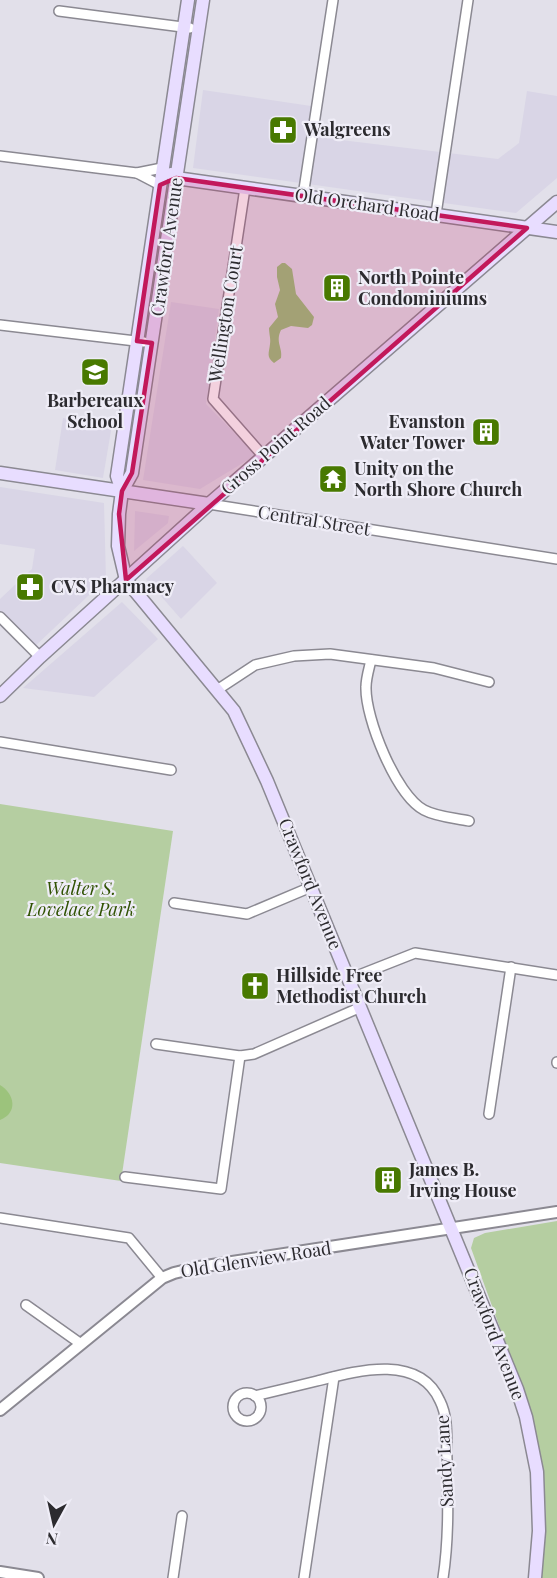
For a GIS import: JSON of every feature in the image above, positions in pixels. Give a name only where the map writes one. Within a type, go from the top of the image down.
[{"type":"main road","name":"Crawford Avenue","points":[[122,491],[117,476],[188,0]]},
{"type":"main road","name":"Crawford Avenue","points":[[203,0],[132,473],[122,491],[118,546],[126,580],[234,711],[239,721],[267,781],[453,1229],[517,1389],[526,1418],[537,1472],[539,1504],[535,1578]]},
{"type":"main road","name":"Old Orchard Road","points":[[162,168],[176,178],[557,232]]},
{"type":"main road","points":[[160,185],[176,178]]},
{"type":"main road","name":"Gross Point Road","points":[[0,696],[209,504],[557,202]]},
{"type":"main road","name":"Central Street","points":[[0,472],[209,504]]},
{"type":"street","points":[[303,196],[333,0]]},
{"type":"street","points":[[436,214],[468,0]]},
{"type":"street","points":[[59,11],[199,29]]},
{"type":"street","points":[[0,156],[137,173],[162,168]]},
{"type":"street","points":[[137,173],[160,185]]},
{"type":"street","name":"Wellington Court","points":[[245,188],[213,399],[264,457]]},
{"type":"street","points":[[0,325],[152,343]]},
{"type":"street","name":"Central Street","points":[[209,504],[557,559]]},
{"type":"street","points":[[0,617],[40,657]]},
{"type":"street","points":[[217,690],[255,665],[294,656],[330,654],[434,668],[489,682]]},
{"type":"street","points":[[371,660],[366,687],[369,712],[395,779],[408,798],[424,810],[469,821]]},
{"type":"street","points":[[0,742],[171,770]]},
{"type":"street","points":[[174,903],[246,914],[311,887]]},
{"type":"street","points":[[349,979],[415,953],[557,975]]},
{"type":"street","points":[[489,1114],[511,967]]},
{"type":"street","points":[[156,1044],[240,1056],[254,1054],[361,1007]]},
{"type":"street","points":[[125,1177],[221,1189],[240,1056]]},
{"type":"street","name":"Old Glenview Road","points":[[0,1410],[162,1278],[174,1273],[199,1267],[557,1212]]},
{"type":"street","points":[[0,1218],[129,1238],[162,1278]]},
{"type":"street","points":[[26,1305],[81,1344]]},
{"type":"street","name":"Sandy Lane","points":[[255,1396],[373,1369],[395,1370],[419,1377],[436,1392],[446,1418],[448,1522],[443,1578]]},
{"type":"street","points":[[304,1578],[334,1377]]},
{"type":"street","points":[[174,1578],[182,1516]]},
{"type":"street","points":[[0,1572],[38,1578]]},
{"type":"highlighted area","points":[[176,178],[527,228],[512,242],[126,580],[119,514],[122,491],[132,473],[152,343],[137,341],[160,185]]},
{"type":"shaded area","points":[[203,90],[311,106],[308,136],[498,159],[519,143],[527,91],[557,96],[557,178],[516,213],[193,168]]},
{"type":"shaded area","points":[[282,263],[292,269],[296,294],[314,317],[312,325],[308,328],[291,326],[281,330],[279,338],[281,358],[274,363],[269,355],[269,328],[278,317],[275,304],[280,290],[277,267]]},
{"type":"shaded area","points":[[171,302],[219,309],[206,404],[256,455],[200,489],[143,480]]},
{"type":"shaded area","points":[[63,418],[112,425],[103,478],[55,470]]},
{"type":"shaded area","points":[[0,487],[104,503],[106,579],[33,648],[0,614],[0,599],[32,569],[35,549],[0,544]]},
{"type":"shaded area","points":[[135,511],[169,516],[168,523],[134,551]]},
{"type":"shaded area","points":[[183,546],[217,583],[181,619],[146,579]]},
{"type":"shaded area","points":[[122,602],[158,639],[94,697],[23,688]]},
{"type":"shaded area","points":[[0,1085],[9,1093],[12,1108],[6,1117],[0,1120]]},
{"type":"green space","name":"Walter S. Lovelace Park","points":[[0,804],[173,831],[121,1181],[0,1163]]},
{"type":"green space","points":[[557,1221],[557,1578],[541,1578],[546,1532],[545,1498],[533,1419],[471,1248],[474,1238],[485,1233]]},
{"type":"place","name":"Walgreens","points":[[283,130]]},
{"type":"place","name":"North Pointe Condominiums","points":[[337,288]]},
{"type":"place","name":"Barbereaux School","points":[[95,372]]},
{"type":"place","name":"Evanston Water Tower","points":[[486,432]]},
{"type":"place","name":"Unity on the North Shore Church","points":[[333,479]]},
{"type":"place","name":"CVS Pharmacy","points":[[30,587]]},
{"type":"place","name":"Hillside Free Methodist Church","points":[[255,986]]},
{"type":"place","name":"James B. Irving House","points":[[388,1180]]}]
